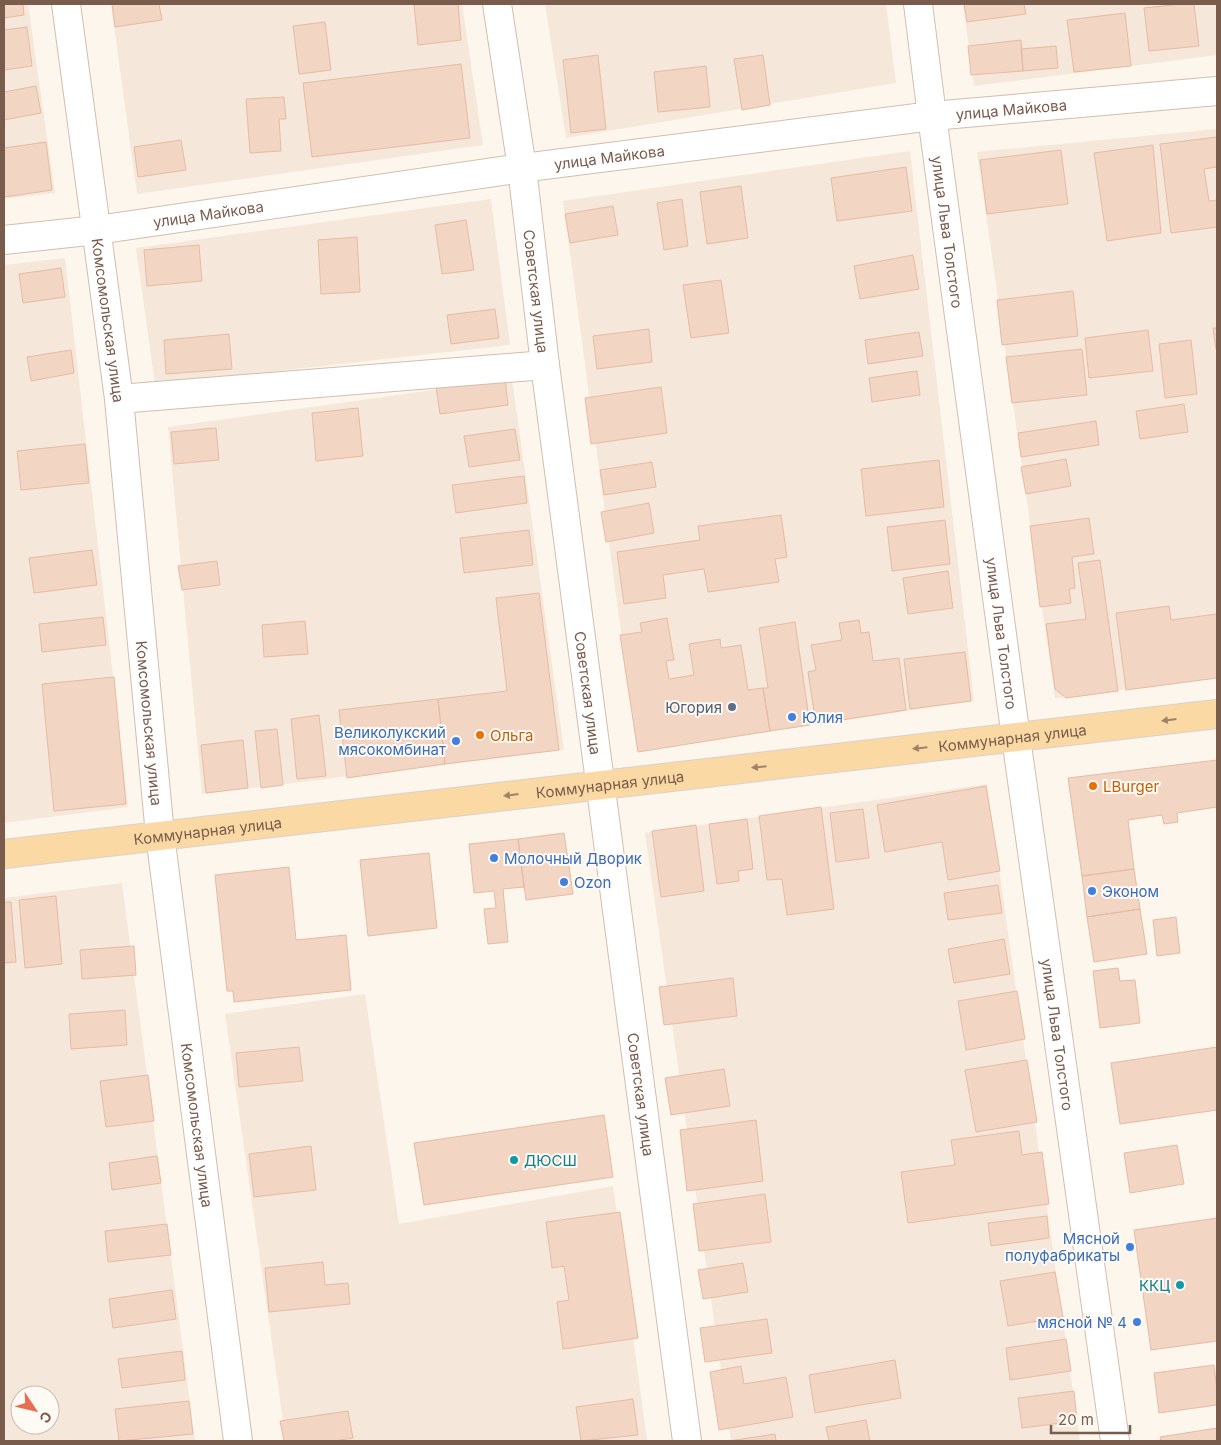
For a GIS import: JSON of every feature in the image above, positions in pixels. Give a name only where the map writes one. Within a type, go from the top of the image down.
[{"type":"main road","name":"Коммунарная улица","points":[[4,854],[1217,714]]},
{"type":"street","name":"Комсомольская улица","points":[[66,4],[119,399],[160,835],[238,1441]]},
{"type":"street","name":"Советская улица","points":[[497,4],[522,168],[545,366],[686,1441]]},
{"type":"street","name":"улица Льва Толстого","points":[[918,4],[1016,738],[1115,1441]]},
{"type":"street","name":"улица Майкова","points":[[4,240],[96,230],[522,168],[932,116],[1217,91]]},
{"type":"street","points":[[119,399],[545,366]]},
{"type":"shaded area","points":[[4,4],[28,4],[55,193],[4,199]]},
{"type":"shaded area","points":[[111,4],[462,4],[483,145],[137,194]]},
{"type":"shaded area","points":[[545,4],[886,4],[896,83],[566,138]]},
{"type":"shaded area","points":[[963,4],[1217,4],[1217,55],[974,86]]},
{"type":"shaded area","points":[[1217,129],[1217,678],[1055,698],[977,152]]},
{"type":"shaded area","points":[[910,151],[974,701],[637,751],[563,201]]},
{"type":"shaded area","points":[[491,199],[510,345],[155,385],[136,248]]},
{"type":"shaded area","points":[[65,258],[128,807],[4,823],[4,265]]},
{"type":"shaded area","points":[[512,379],[564,750],[202,794],[168,427]]},
{"type":"shaded area","points":[[987,784],[1080,1441],[731,1441],[645,833]]},
{"type":"shaded area","points":[[122,883],[195,1441],[4,1441],[4,898]]},
{"type":"shaded area","points":[[365,994],[399,1224],[613,1186],[647,1441],[286,1441],[225,1014]]},
{"type":"building","points":[[4,4],[23,4],[24,15],[4,18]]},
{"type":"building","points":[[112,4],[159,4],[162,20],[115,27]]},
{"type":"building","points":[[414,4],[458,4],[461,40],[418,45]]},
{"type":"building","points":[[964,4],[1024,4],[1026,14],[967,22]]},
{"type":"building","points":[[1194,4],[1199,46],[1149,51],[1144,8]]},
{"type":"building","points":[[1125,13],[1131,66],[1074,72],[1067,20]]},
{"type":"building","points":[[325,22],[331,70],[299,74],[293,26]]},
{"type":"building","points":[[27,27],[32,66],[4,70],[4,30]]},
{"type":"building","points":[[1021,40],[1023,71],[971,75],[968,46]]},
{"type":"building","points":[[1056,46],[1058,68],[1023,71],[1021,49]]},
{"type":"building","points":[[598,55],[606,129],[571,133],[563,60]]},
{"type":"building","points":[[763,55],[770,105],[742,110],[734,59]]},
{"type":"building","points":[[461,64],[470,138],[312,157],[303,83]]},
{"type":"building","points":[[706,66],[710,107],[658,112],[654,72]]},
{"type":"building","points":[[36,86],[41,113],[4,120],[4,92]]},
{"type":"building","points":[[284,97],[286,119],[279,119],[281,151],[250,153],[246,99]]},
{"type":"building","points":[[1217,137],[1217,167],[1204,169],[1209,201],[1217,200],[1217,227],[1171,233],[1160,144]]},
{"type":"building","points":[[181,140],[186,170],[138,177],[134,147]]},
{"type":"building","points":[[46,142],[52,190],[4,197],[4,148]]},
{"type":"building","points":[[1153,145],[1161,233],[1107,241],[1094,153]]},
{"type":"building","points":[[1061,150],[1068,204],[987,214],[980,160]]},
{"type":"building","points":[[906,167],[912,211],[837,221],[831,178]]},
{"type":"building","points":[[741,186],[748,238],[707,244],[700,192]]},
{"type":"building","points":[[682,199],[688,246],[664,250],[657,203]]},
{"type":"building","points":[[613,206],[618,235],[570,243],[565,214]]},
{"type":"building","points":[[466,220],[474,270],[442,274],[435,225]]},
{"type":"building","points":[[357,237],[360,292],[321,294],[318,240]]},
{"type":"building","points":[[199,245],[202,281],[147,286],[144,250]]},
{"type":"building","points":[[913,255],[919,289],[860,299],[854,266]]},
{"type":"building","points":[[61,268],[65,297],[23,303],[19,274]]},
{"type":"building","points":[[721,280],[729,333],[691,338],[683,285]]},
{"type":"building","points":[[1073,291],[1078,336],[1002,345],[997,300]]},
{"type":"building","points":[[495,309],[499,338],[451,344],[447,315]]},
{"type":"building","points":[[1213,328],[1217,328],[1217,349],[1216,349]]},
{"type":"building","points":[[649,329],[652,362],[597,369],[593,336]]},
{"type":"building","points":[[1148,330],[1153,371],[1089,378],[1085,338]]},
{"type":"building","points":[[919,332],[923,356],[868,364],[865,340]]},
{"type":"building","points":[[229,334],[232,369],[166,374],[164,340]]},
{"type":"building","points":[[1191,340],[1197,394],[1165,398],[1159,344]]},
{"type":"building","points":[[1082,349],[1087,395],[1012,403],[1006,357]]},
{"type":"building","points":[[71,350],[74,373],[31,381],[27,357]]},
{"type":"building","points":[[917,371],[920,395],[872,402],[869,378]]},
{"type":"building","points":[[505,378],[508,405],[440,414],[436,387]]},
{"type":"building","points":[[661,387],[667,433],[591,444],[585,398]]},
{"type":"building","points":[[1184,404],[1188,432],[1140,439],[1136,411]]},
{"type":"building","points":[[358,408],[363,456],[316,461],[312,413]]},
{"type":"building","points":[[1096,421],[1099,445],[1021,457],[1018,433]]},
{"type":"building","points":[[216,428],[219,460],[174,464],[171,432]]},
{"type":"building","points":[[515,429],[520,460],[469,467],[464,436]]},
{"type":"building","points":[[85,444],[89,483],[21,490],[17,451]]},
{"type":"building","points":[[1066,459],[1071,486],[1026,494],[1021,467]]},
{"type":"building","points":[[939,460],[944,507],[866,516],[861,469]]},
{"type":"building","points":[[652,462],[656,487],[604,495],[600,470]]},
{"type":"building","points":[[524,476],[527,503],[456,513],[452,485]]},
{"type":"building","points":[[649,503],[654,533],[606,542],[601,512]]},
{"type":"building","points":[[781,515],[787,557],[775,559],[779,582],[708,592],[704,569],[663,575],[666,598],[624,604],[617,552],[700,540],[698,526]]},
{"type":"building","points":[[1089,518],[1094,554],[1072,557],[1075,588],[1069,589],[1071,603],[1040,607],[1030,526]]},
{"type":"building","points":[[945,520],[950,564],[892,571],[887,527]]},
{"type":"building","points":[[529,530],[533,565],[464,573],[460,538]]},
{"type":"building","points":[[92,550],[97,585],[34,593],[29,558]]},
{"type":"building","points":[[1100,560],[1118,691],[1066,698],[1055,689],[1046,624],[1086,619],[1078,563]]},
{"type":"building","points":[[217,561],[220,585],[182,590],[178,566]]},
{"type":"building","points":[[948,571],[953,608],[908,614],[903,578]]},
{"type":"building","points":[[539,593],[559,750],[445,764],[438,699],[507,691],[496,598]]},
{"type":"building","points":[[1169,606],[1171,620],[1217,614],[1217,678],[1126,690],[1116,613]]},
{"type":"building","points":[[103,617],[106,645],[42,652],[39,624]]},
{"type":"building","points":[[667,618],[674,660],[666,661],[669,679],[694,675],[689,644],[720,639],[721,648],[741,645],[748,690],[763,688],[770,731],[638,752],[620,635],[642,632],[640,623]]},
{"type":"building","points":[[859,620],[861,633],[869,632],[873,661],[899,658],[906,710],[816,724],[808,672],[816,670],[811,645],[842,640],[839,623]]},
{"type":"building","points":[[305,621],[308,654],[264,657],[262,625]]},
{"type":"building","points":[[795,622],[810,725],[770,731],[763,688],[768,688],[759,628]]},
{"type":"building","points":[[965,652],[971,701],[910,709],[904,659]]},
{"type":"building","points":[[114,677],[126,804],[54,811],[42,684]]},
{"type":"building","points":[[438,699],[445,764],[347,778],[339,710]]},
{"type":"building","points":[[319,715],[326,776],[297,779],[291,719]]},
{"type":"building","points":[[277,729],[283,785],[261,788],[255,731]]},
{"type":"building","points":[[243,740],[248,788],[206,793],[201,745]]},
{"type":"building","points":[[1217,760],[1217,807],[1177,813],[1178,822],[1164,824],[1162,815],[1128,820],[1134,869],[1082,876],[1068,778]]},
{"type":"building","points":[[986,786],[1000,871],[948,880],[942,842],[885,852],[877,805]]},
{"type":"building","points":[[821,807],[834,909],[787,915],[782,879],[767,880],[759,816]]},
{"type":"building","points":[[863,809],[869,858],[836,862],[830,813]]},
{"type":"building","points":[[747,819],[753,869],[738,871],[739,881],[717,884],[709,824]]},
{"type":"building","points":[[696,825],[704,891],[661,897],[652,831]]},
{"type":"building","points":[[564,833],[573,894],[526,900],[518,839]]},
{"type":"building","points":[[518,839],[524,887],[503,889],[508,942],[488,944],[484,909],[496,908],[494,891],[474,893],[469,844]]},
{"type":"building","points":[[429,853],[437,928],[368,936],[360,860]]},
{"type":"building","points":[[289,867],[296,940],[346,935],[351,990],[234,1002],[233,991],[227,991],[215,875]]},
{"type":"building","points":[[1134,869],[1140,909],[1087,917],[1082,876]]},
{"type":"building","points":[[998,885],[1002,913],[948,920],[944,893]]},
{"type":"building","points":[[56,896],[62,964],[25,968],[19,900]]},
{"type":"building","points":[[4,902],[11,902],[16,962],[4,963]]},
{"type":"building","points":[[1140,909],[1147,954],[1094,962],[1087,917]]},
{"type":"building","points":[[1176,917],[1180,953],[1157,956],[1153,920]]},
{"type":"building","points":[[1004,939],[1010,974],[954,983],[948,949]]},
{"type":"building","points":[[134,946],[136,975],[82,979],[80,950]]},
{"type":"building","points":[[1118,968],[1120,981],[1135,980],[1140,1023],[1100,1028],[1093,971]]},
{"type":"building","points":[[733,978],[737,1016],[664,1025],[659,987]]},
{"type":"building","points":[[1017,991],[1025,1039],[966,1050],[958,1001]]},
{"type":"building","points":[[125,1010],[127,1045],[71,1049],[69,1014]]},
{"type":"building","points":[[299,1047],[303,1081],[239,1087],[236,1053]]},
{"type":"building","points":[[1217,1047],[1217,1110],[1120,1124],[1111,1063]]},
{"type":"building","points":[[1027,1060],[1037,1122],[976,1132],[965,1070]]},
{"type":"building","points":[[724,1069],[730,1106],[671,1115],[665,1078]]},
{"type":"building","points":[[148,1075],[154,1121],[106,1127],[100,1081]]},
{"type":"building","name":"ДЮСШ","points":[[604,1115],[613,1177],[424,1205],[414,1143]]},
{"type":"building","points":[[756,1120],[763,1181],[687,1191],[680,1130]]},
{"type":"building","points":[[1019,1131],[1022,1155],[1042,1152],[1049,1204],[908,1223],[901,1172],[955,1165],[951,1140]]},
{"type":"building","points":[[1177,1145],[1184,1184],[1130,1193],[1124,1153]]},
{"type":"building","points":[[311,1146],[316,1190],[254,1197],[249,1154]]},
{"type":"building","points":[[157,1156],[161,1183],[112,1190],[109,1163]]},
{"type":"building","points":[[765,1194],[771,1242],[699,1251],[693,1204]]},
{"type":"building","points":[[620,1212],[638,1338],[563,1349],[557,1302],[569,1300],[564,1266],[552,1268],[546,1222]]},
{"type":"building","points":[[1047,1216],[1049,1238],[991,1246],[988,1223]]},
{"type":"building","name":"ККЦ","points":[[1217,1218],[1217,1341],[1151,1350],[1134,1230]]},
{"type":"building","points":[[167,1224],[171,1255],[108,1262],[105,1231]]},
{"type":"building","points":[[323,1262],[325,1285],[348,1283],[350,1304],[269,1312],[265,1268]]},
{"type":"building","points":[[743,1263],[748,1292],[703,1299],[698,1270]]},
{"type":"building","points":[[1055,1272],[1063,1317],[1008,1326],[1000,1281]]},
{"type":"building","points":[[172,1290],[176,1319],[113,1328],[109,1299]]},
{"type":"building","points":[[767,1319],[772,1353],[705,1362],[700,1328]]},
{"type":"building","points":[[1066,1339],[1071,1371],[1010,1380],[1006,1348]]},
{"type":"building","points":[[182,1351],[185,1380],[122,1388],[118,1359]]},
{"type":"building","points":[[895,1360],[901,1398],[815,1413],[809,1375]]},
{"type":"building","points":[[1214,1365],[1217,1405],[1159,1413],[1154,1373]]},
{"type":"building","points":[[741,1366],[744,1384],[786,1377],[793,1417],[719,1430],[710,1372]]},
{"type":"building","points":[[1074,1391],[1077,1421],[1022,1428],[1018,1398]]},
{"type":"building","points":[[633,1399],[638,1435],[581,1441],[576,1407]]},
{"type":"building","points":[[189,1401],[193,1434],[119,1441],[115,1409]]},
{"type":"building","points":[[348,1411],[353,1438],[334,1441],[284,1441],[280,1421]]},
{"type":"building","points":[[866,1420],[870,1441],[829,1441],[826,1427]]},
{"type":"building","points":[[1217,1428],[1217,1441],[1161,1441],[1160,1437]]},
{"type":"building","points":[[775,1434],[776,1441],[729,1441]]},
{"type":"place","name":"Югория","points":[[732,707]]},
{"type":"place","name":"Юлия","points":[[792,717]]},
{"type":"place","name":"Ольга","points":[[480,735]]},
{"type":"place","name":"Великолукский мясокомбинат","points":[[456,741]]},
{"type":"place","name":"LBurger","points":[[1093,786]]},
{"type":"place","name":"Молочный Дворик","points":[[494,858]]},
{"type":"place","name":"Ozon","points":[[564,882]]},
{"type":"place","name":"Эконом","points":[[1092,891]]},
{"type":"place","name":"ДЮСШ","points":[[514,1160]]},
{"type":"place","name":"Мясной полуфабрикаты","points":[[1130,1247]]},
{"type":"place","name":"ККЦ","points":[[1180,1285]]},
{"type":"place","name":"мясной № 4","points":[[1137,1322]]}]
